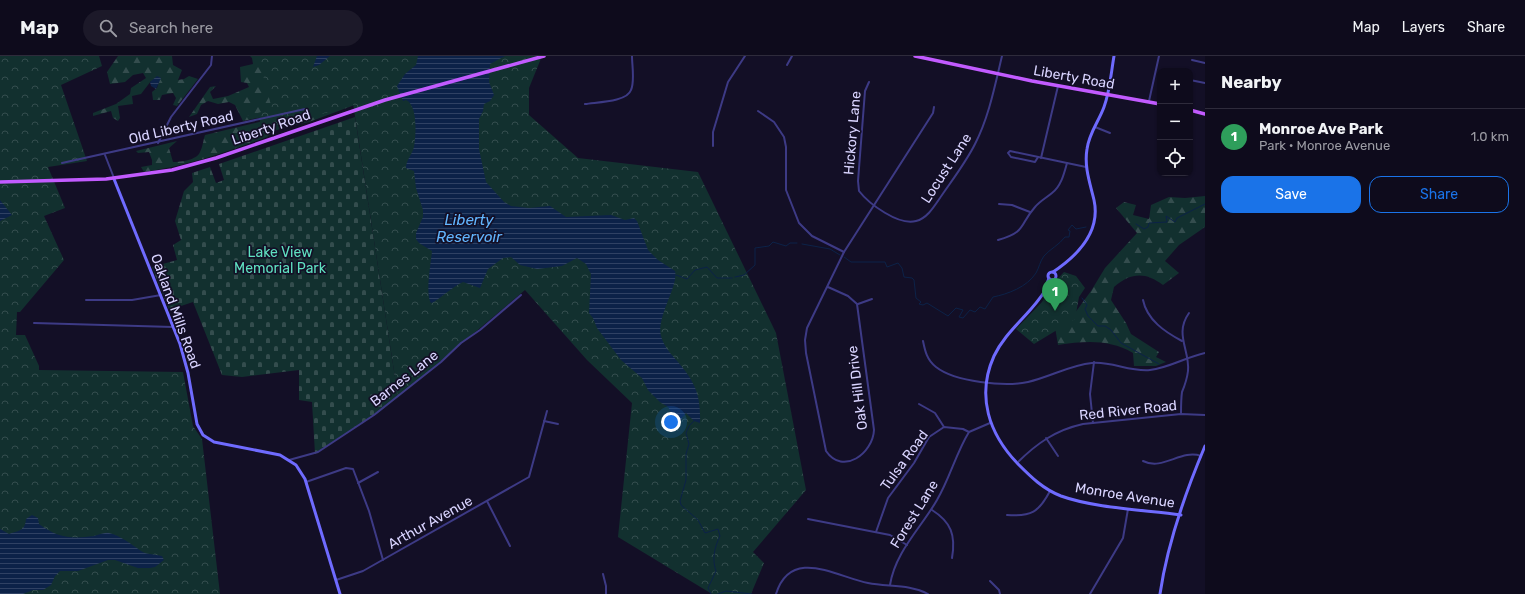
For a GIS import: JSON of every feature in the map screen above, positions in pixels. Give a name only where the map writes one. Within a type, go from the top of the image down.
[{"type":"main road","name":"Liberty Road","points":[[0,182],[114,179],[159,173],[199,163],[385,100],[544,56]]},
{"type":"main road","name":"Liberty Road","points":[[915,56],[1058,86],[1157,103]]},
{"type":"main road","points":[[1193,111],[1205,114]]},
{"type":"street","points":[[158,142],[171,117],[211,65],[212,56]]},
{"type":"street","points":[[585,104],[621,99],[629,94],[632,88],[632,56]]},
{"type":"street","points":[[714,146],[713,132],[728,82],[745,56]]},
{"type":"street","points":[[787,65],[792,56]]},
{"type":"street","name":"Locust Lane","points":[[874,205],[903,222],[916,221],[929,213],[976,143],[984,124],[1002,56]]},
{"type":"street","name":"Monroe Avenue","points":[[1051,279],[1049,273],[1060,267],[1082,247],[1094,225],[1094,201],[1086,166],[1087,147],[1094,126],[1103,109],[1114,56]]},
{"type":"street","points":[[1149,101],[1159,56]]},
{"type":"street","points":[[1192,60],[1205,63]]},
{"type":"street","points":[[1193,81],[1205,83]]},
{"type":"street","name":"Hickory Lane","points":[[869,82],[865,98],[858,188],[864,197],[874,205]]},
{"type":"street","points":[[1058,86],[1040,157],[1036,162],[1011,157],[1008,153],[1010,151],[1040,157],[1066,163],[1086,166]]},
{"type":"street","name":"Oak Hill Drive","points":[[857,304],[873,436],[862,454],[853,461],[844,463],[831,458],[826,451],[805,344],[808,328],[844,252],[934,113],[934,107]]},
{"type":"street","name":"Old Liberty Road","points":[[62,163],[105,155],[305,109]]},
{"type":"street","points":[[758,110],[774,122],[784,137],[786,147],[786,190],[799,223],[812,236],[844,252]]},
{"type":"street","points":[[1094,126],[1110,133]]},
{"type":"street","name":"Oakland Mills Road","points":[[105,155],[174,327],[187,368],[196,422],[203,435],[216,442],[273,453],[289,460],[300,471],[306,482],[340,594]]},
{"type":"street","points":[[998,240],[1006,238],[1020,230],[1030,212],[1042,199],[1056,189],[1063,177],[1066,163]]},
{"type":"street","points":[[999,204],[1012,205],[1030,212]]},
{"type":"street","name":"Monroe Avenue","points":[[1060,267],[1033,308],[1009,332],[993,358],[986,382],[986,406],[990,423],[1000,442],[1017,463],[1033,479],[1050,491],[1083,501],[1181,515]]},
{"type":"street","points":[[1053,272],[1056,275]]},
{"type":"street","points":[[828,287],[848,296],[857,304],[872,299]]},
{"type":"street","points":[[86,300],[128,300],[161,295]]},
{"type":"street","name":"Barnes Lane","points":[[289,460],[318,452],[374,415],[441,362],[461,343],[480,330],[521,295]]},
{"type":"street","points":[[1143,300],[1145,309],[1154,322],[1172,336],[1182,341]]},
{"type":"street","points":[[1180,414],[1182,392],[1188,375],[1187,359],[1182,341],[1184,323],[1189,313]]},
{"type":"street","points":[[34,323],[174,327]]},
{"type":"street","points":[[923,340],[926,355],[935,367],[955,376],[1000,384],[1028,382],[1078,365],[1094,362],[1127,369],[1150,370],[1205,353]]},
{"type":"street","points":[[1093,423],[1090,394],[1094,362]]},
{"type":"street","points":[[919,404],[935,413],[944,428]]},
{"type":"street","points":[[547,411],[544,421],[558,424]]},
{"type":"street","name":"Red River Road","points":[[1017,463],[1046,438],[1071,426],[1180,414],[1205,415]]},
{"type":"street","name":"Arthur Avenue","points":[[336,580],[359,573],[529,477],[544,421]]},
{"type":"street","points":[[969,432],[990,423]]},
{"type":"street","name":"Tulsa Road","points":[[876,532],[888,498],[914,464],[929,437],[944,428],[954,427],[969,432]]},
{"type":"street","name":"Forest Lane","points":[[890,585],[894,566],[932,510],[969,432]]},
{"type":"street","points":[[1046,438],[1058,456]]},
{"type":"street","points":[[1160,594],[1166,564],[1205,446]]},
{"type":"street","points":[[1144,461],[1154,463],[1169,462],[1187,454],[1201,456]]},
{"type":"street","points":[[306,482],[350,468],[354,470],[369,511],[383,560]]},
{"type":"street","points":[[358,483],[378,472]]},
{"type":"street","points":[[1007,515],[1024,515],[1035,511],[1050,491]]},
{"type":"street","points":[[487,501],[510,546]]},
{"type":"street","points":[[1090,594],[1123,538],[1128,508]]},
{"type":"street","points":[[932,510],[944,518],[952,530],[954,545],[952,558]]},
{"type":"street","points":[[808,519],[894,536],[908,545]]},
{"type":"street","points":[[776,594],[783,580],[792,572],[803,568],[818,568],[864,582],[915,589],[928,594]]},
{"type":"street","points":[[603,574],[606,594]]},
{"type":"street","points":[[990,582],[999,590],[1000,594]]},
{"type":"green space","points":[[0,56],[99,56],[102,66],[61,85],[87,161],[48,167],[65,208],[44,216],[64,260],[20,312],[17,312],[16,335],[25,335],[39,366],[39,370],[183,372],[193,426],[202,439],[220,594],[0,594]]},
{"type":"green space","points":[[118,56],[172,56],[173,65],[182,70],[178,80],[189,76],[198,79],[177,106],[173,105],[176,98],[173,93],[162,95],[160,100],[153,100],[152,92],[157,88],[159,81],[151,81],[141,94],[132,96],[133,104],[118,106],[120,118],[118,121],[113,118],[111,111],[93,116],[93,113],[116,104],[130,94],[131,88],[146,78],[143,73],[133,75],[125,82],[110,84],[107,72]]},
{"type":"green space","points":[[250,56],[418,56],[360,103],[309,122],[295,125],[281,125],[274,129],[267,137],[222,153],[176,166],[144,172],[141,167],[152,165],[149,152],[138,153],[136,151],[177,141],[169,148],[173,162],[180,162],[198,155],[202,148],[205,135],[272,119],[276,114],[243,121],[235,105],[229,102],[218,104],[208,101],[201,105],[197,114],[189,117],[210,87],[216,86],[210,92],[213,99],[228,96],[249,87],[247,83],[241,82],[240,67],[253,64]]},
{"type":"green space","points":[[258,56],[542,56],[529,88],[529,115],[578,158],[698,172],[776,333],[806,490],[753,552],[764,563],[751,594],[712,594],[618,537],[632,403],[587,360],[525,290],[398,397],[353,103],[263,135],[259,117],[248,119],[247,116],[272,109]]},
{"type":"green space","name":"Lake View Memorial Park","points":[[355,117],[398,397],[378,413],[315,454],[312,402],[299,400],[299,370],[242,377],[222,375],[193,302],[169,310],[152,267],[177,260],[173,245],[181,240],[175,221],[184,191],[193,182],[192,173],[210,167],[216,183],[224,180],[219,164]]},
{"type":"green space","points":[[1205,196],[1205,227],[1179,245],[1165,261],[1179,273],[1163,285],[1145,276],[1132,276],[1114,287],[1111,300],[1126,323],[1131,334],[1159,352],[1156,357],[1166,362],[1156,366],[1134,366],[1133,353],[1124,348],[1106,343],[1087,342],[1058,345],[1055,327],[1069,321],[1091,291],[1105,268],[1137,233],[1116,208],[1124,202],[1136,205],[1133,215],[1149,219],[1151,205],[1169,197],[1185,198]]},
{"type":"green space","points":[[1064,272],[1076,276],[1085,288],[1079,297],[1075,319],[1034,344],[1016,329],[1042,302],[1052,285]]},
{"type":"water","points":[[317,56],[330,56],[319,65],[313,67]]},
{"type":"water","name":"Liberty Reservoir","points":[[418,56],[505,56],[490,64],[489,82],[494,95],[490,101],[484,104],[483,111],[479,119],[479,149],[486,182],[504,202],[511,206],[529,208],[550,206],[566,217],[611,215],[625,220],[634,218],[637,221],[648,250],[658,260],[675,271],[674,284],[664,311],[660,328],[661,336],[670,353],[684,369],[693,383],[698,397],[700,423],[694,421],[686,413],[679,422],[675,419],[668,407],[660,402],[648,390],[642,378],[621,360],[597,328],[589,313],[591,274],[586,264],[577,258],[562,266],[537,269],[520,265],[511,257],[503,258],[488,269],[480,288],[463,282],[431,303],[429,299],[428,286],[432,251],[419,243],[416,239],[416,233],[423,217],[423,210],[416,188],[414,171],[406,168],[407,162],[414,147],[416,129],[414,114],[410,103],[406,100],[403,101],[397,86],[405,74],[416,65]]},
{"type":"water","points":[[157,76],[161,78],[156,89],[151,86],[150,82]]},
{"type":"water","points":[[0,200],[12,215],[0,221]]},
{"type":"water","points":[[32,515],[38,518],[39,524],[59,535],[78,537],[109,533],[122,538],[143,552],[162,556],[164,560],[155,567],[138,568],[115,560],[108,560],[78,571],[60,571],[55,576],[51,585],[43,590],[33,590],[23,594],[0,594],[0,529],[9,534],[19,531],[23,528],[26,519]]},
{"type":"waterway","points":[[1136,224],[1144,229],[1148,227],[1149,223],[1167,222],[1166,216],[1175,222],[1177,218],[1205,204]]},
{"type":"waterway","points":[[844,257],[851,262],[885,262],[887,267],[898,263],[902,268],[904,277],[912,278],[914,280],[916,298],[921,302],[919,304],[923,305],[927,303],[948,316],[956,308],[963,310],[959,317],[963,318],[970,310],[975,312],[980,307],[985,309],[993,297],[1011,292],[1028,282],[1036,273],[1044,256],[1065,237],[1069,237],[1070,231],[1068,230],[1072,225],[1076,229],[1086,227]]},
{"type":"waterway","points":[[735,277],[744,275],[755,265],[755,248],[769,246],[773,242],[786,246],[790,243],[797,243]]},
{"type":"waterway","points":[[802,244],[830,249],[840,255]]},
{"type":"waterway","points":[[676,275],[687,279],[695,270],[707,267],[717,278],[732,278]]},
{"type":"waterway","points":[[1082,298],[1087,305],[1085,309],[1088,316],[1098,326],[1105,326],[1111,330],[1121,343],[1159,364]]},
{"type":"waterway","points":[[694,421],[689,426],[686,433],[689,444],[686,454],[686,480],[680,501],[681,505],[698,520],[705,533],[718,529],[720,536],[716,545],[714,558],[716,571],[708,588],[711,594]]},
{"type":"waterway","points":[[718,594],[726,591],[752,594]]},
{"type":"place","name":"Monroe Ave Park","points":[[1055,311]]}]
